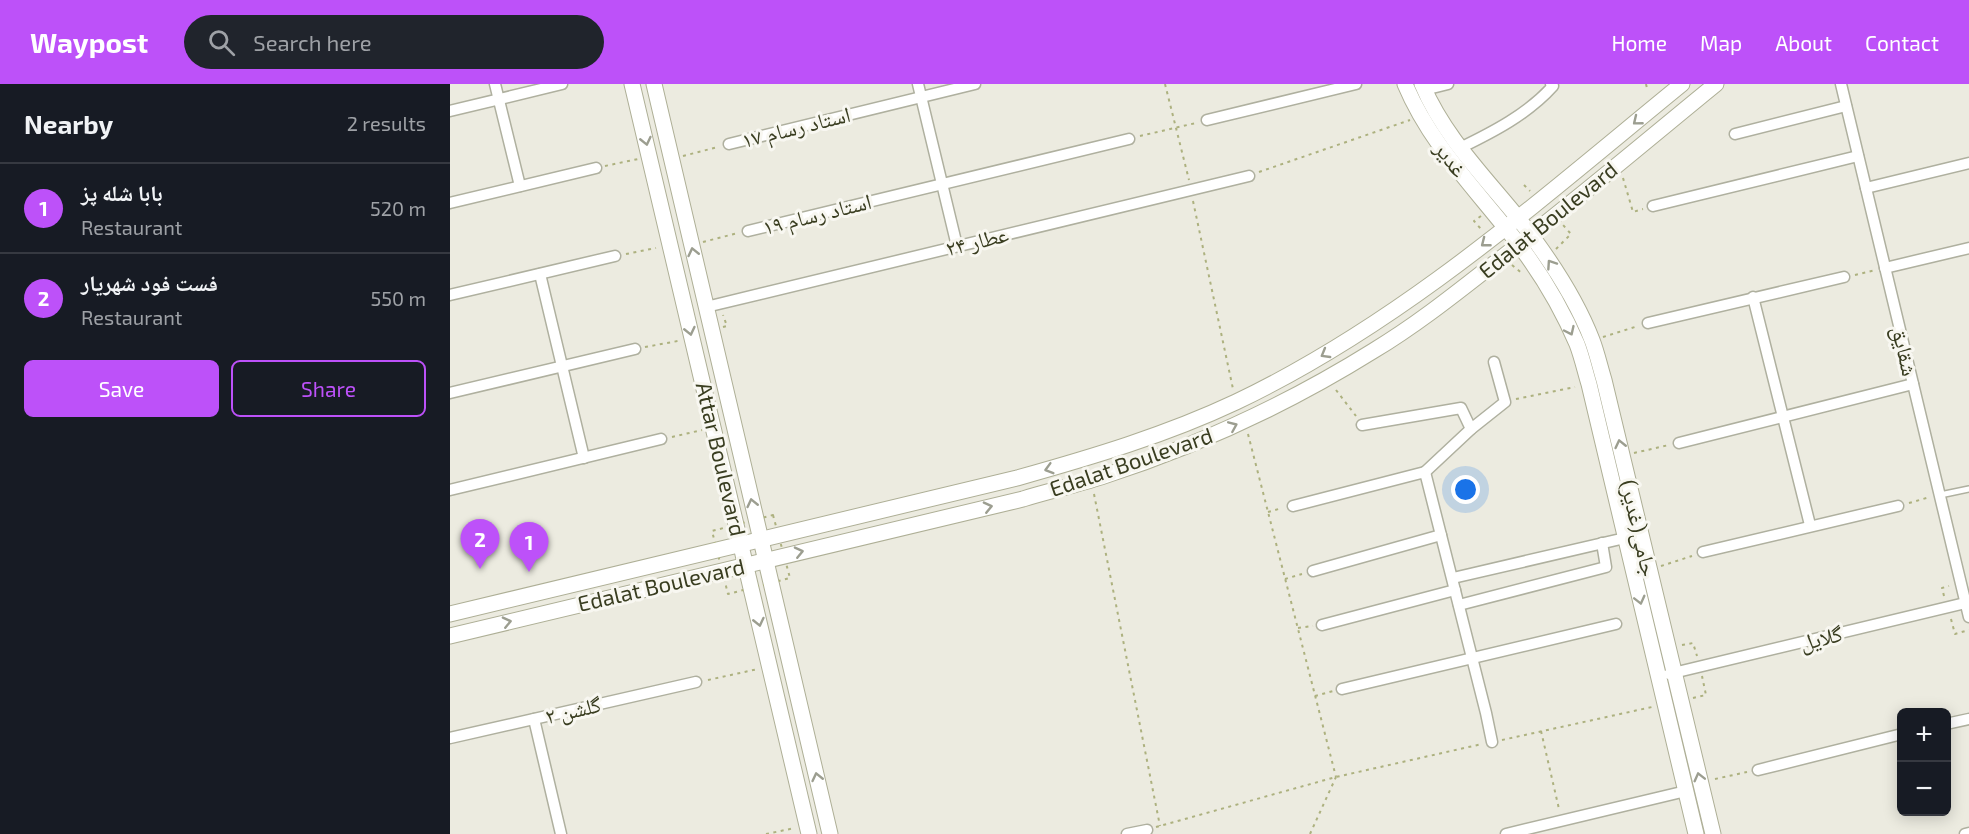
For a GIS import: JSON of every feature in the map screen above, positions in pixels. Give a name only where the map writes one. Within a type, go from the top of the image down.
[{"type":"street","points":[[495,84],[520,186]]},
{"type":"street","points":[[450,111],[562,84]]},
{"type":"street","name":"Attar Boulevard","points":[[632,84],[808,830]]},
{"type":"street","name":"Attar Boulevard","points":[[654,84],[830,834]]},
{"type":"street","points":[[918,84],[957,246]]},
{"type":"street","name":"استاد رسام ۱۷","points":[[729,144],[975,84]]},
{"type":"street","points":[[1207,120],[1356,84]]},
{"type":"street","name":"غدیر","points":[[1405,84],[1421,116],[1450,161],[1512,223]]},
{"type":"street","points":[[1423,87],[1448,84]]},
{"type":"street","name":"Edalat Boulevard","points":[[450,614],[1017,478],[1094,456],[1170,430],[1235,402],[1362,333],[1423,291],[1512,223],[1682,84]]},
{"type":"street","name":"Edalat Boulevard","points":[[450,636],[1023,499],[1091,480],[1178,450],[1245,421],[1374,351],[1435,309],[1525,240],[1716,84]]},
{"type":"street","name":"شقایق","points":[[1841,84],[1969,617]]},
{"type":"street","points":[[1460,148],[1498,129],[1544,95],[1552,85]]},
{"type":"street","name":"غدیر","points":[[1423,87],[1442,122],[1512,223]]},
{"type":"street","points":[[1735,134],[1846,106]]},
{"type":"street","name":"استاد رسام ۱۹","points":[[748,231],[1129,139]]},
{"type":"street","points":[[1653,206],[1858,156]]},
{"type":"street","points":[[1866,188],[1969,163]]},
{"type":"street","points":[[450,203],[596,168]]},
{"type":"street","name":"عطار ۲۴","points":[[706,307],[1249,176]]},
{"type":"street","points":[[1512,223],[1525,240]]},
{"type":"street","name":"جامی(غدیر)","points":[[1525,240],[1554,268],[1574,302],[1592,340],[1604,380],[1668,648],[1666,675]]},
{"type":"street","name":"جامی(غدیر)","points":[[1525,240],[1541,276],[1578,345],[1590,384],[1625,538],[1673,702],[1700,782],[1713,834]]},
{"type":"street","points":[[1885,268],[1969,248]]},
{"type":"street","points":[[450,296],[615,256]]},
{"type":"street","points":[[540,274],[584,458]]},
{"type":"street","points":[[1648,323],[1844,277]]},
{"type":"street","points":[[1753,297],[1810,525]]},
{"type":"street","points":[[450,393],[635,349]]},
{"type":"street","points":[[1293,506],[1425,472],[1471,429],[1505,402],[1494,362]]},
{"type":"street","points":[[1678,442],[1913,384]]},
{"type":"street","points":[[1362,425],[1461,408],[1471,429]]},
{"type":"street","points":[[450,490],[661,439]]},
{"type":"street","points":[[1425,472],[1492,742]]},
{"type":"street","points":[[1703,552],[1898,506]]},
{"type":"street","points":[[1313,571],[1441,535]]},
{"type":"street","points":[[1453,578],[1625,538]]},
{"type":"street","points":[[1459,605],[1606,567],[1602,543]]},
{"type":"street","points":[[1322,625],[1455,590]]},
{"type":"street","name":"گلایل","points":[[1666,675],[1967,603]]},
{"type":"street","points":[[1342,689],[1616,624]]},
{"type":"street","name":"گلشن ۲","points":[[450,738],[696,682]]},
{"type":"street","name":"جامی(غدیر)","points":[[1673,702],[1686,791],[1696,834]]},
{"type":"street","points":[[534,719],[561,834]]},
{"type":"street","points":[[1951,723],[1969,719]]},
{"type":"street","points":[[1758,770],[1897,735]]},
{"type":"street","points":[[1506,834],[1686,791]]},
{"type":"street","points":[[1127,834],[1147,832]]},
{"type":"lane","points":[[1940,495],[1969,489]]},
{"type":"path","points":[[1165,84],[1191,190],[1235,402]]},
{"type":"path","points":[[1249,176],[1421,116]]},
{"type":"path","points":[[1129,139],[1207,120]]},
{"type":"path","name":"استاد رسام ۱۷","points":[[671,159],[729,144]]},
{"type":"path","points":[[596,168],[650,157]]},
{"type":"path","points":[[1618,164],[1633,212],[1653,206]]},
{"type":"path","name":"استاد رسام ۱۹","points":[[692,245],[748,231]]},
{"type":"path","points":[[615,256],[670,245]]},
{"type":"path","points":[[1844,277],[1885,268]]},
{"type":"path","points":[[1592,340],[1648,323]]},
{"type":"path","points":[[1327,378],[1362,425]]},
{"type":"path","points":[[1505,402],[1590,384]]},
{"type":"path","points":[[1245,421],[1336,777],[1310,834]]},
{"type":"path","points":[[661,439],[713,428]]},
{"type":"path","points":[[1622,456],[1678,442]]},
{"type":"path","points":[[1091,480],[1160,826]]},
{"type":"path","points":[[1898,506],[1940,495]]},
{"type":"path","points":[[1268,512],[1293,506]]},
{"type":"path","points":[[1649,570],[1703,552]]},
{"type":"path","points":[[1285,579],[1313,571]]},
{"type":"path","points":[[1298,628],[1322,625]]},
{"type":"path","points":[[1147,832],[1160,826],[1336,777],[1706,695],[1693,643],[1668,648]]},
{"type":"path","points":[[696,682],[769,666]]},
{"type":"path","points":[[1315,696],[1342,689]]},
{"type":"path","points":[[1541,731],[1562,821]]},
{"type":"path","points":[[1700,782],[1758,770]]},
{"type":"path","points":[[766,834],[808,830]]},
{"type":"place","name":"فست فود شهریار","points":[[480,569]]},
{"type":"place","name":"بابا شله پز","points":[[529,572]]}]
